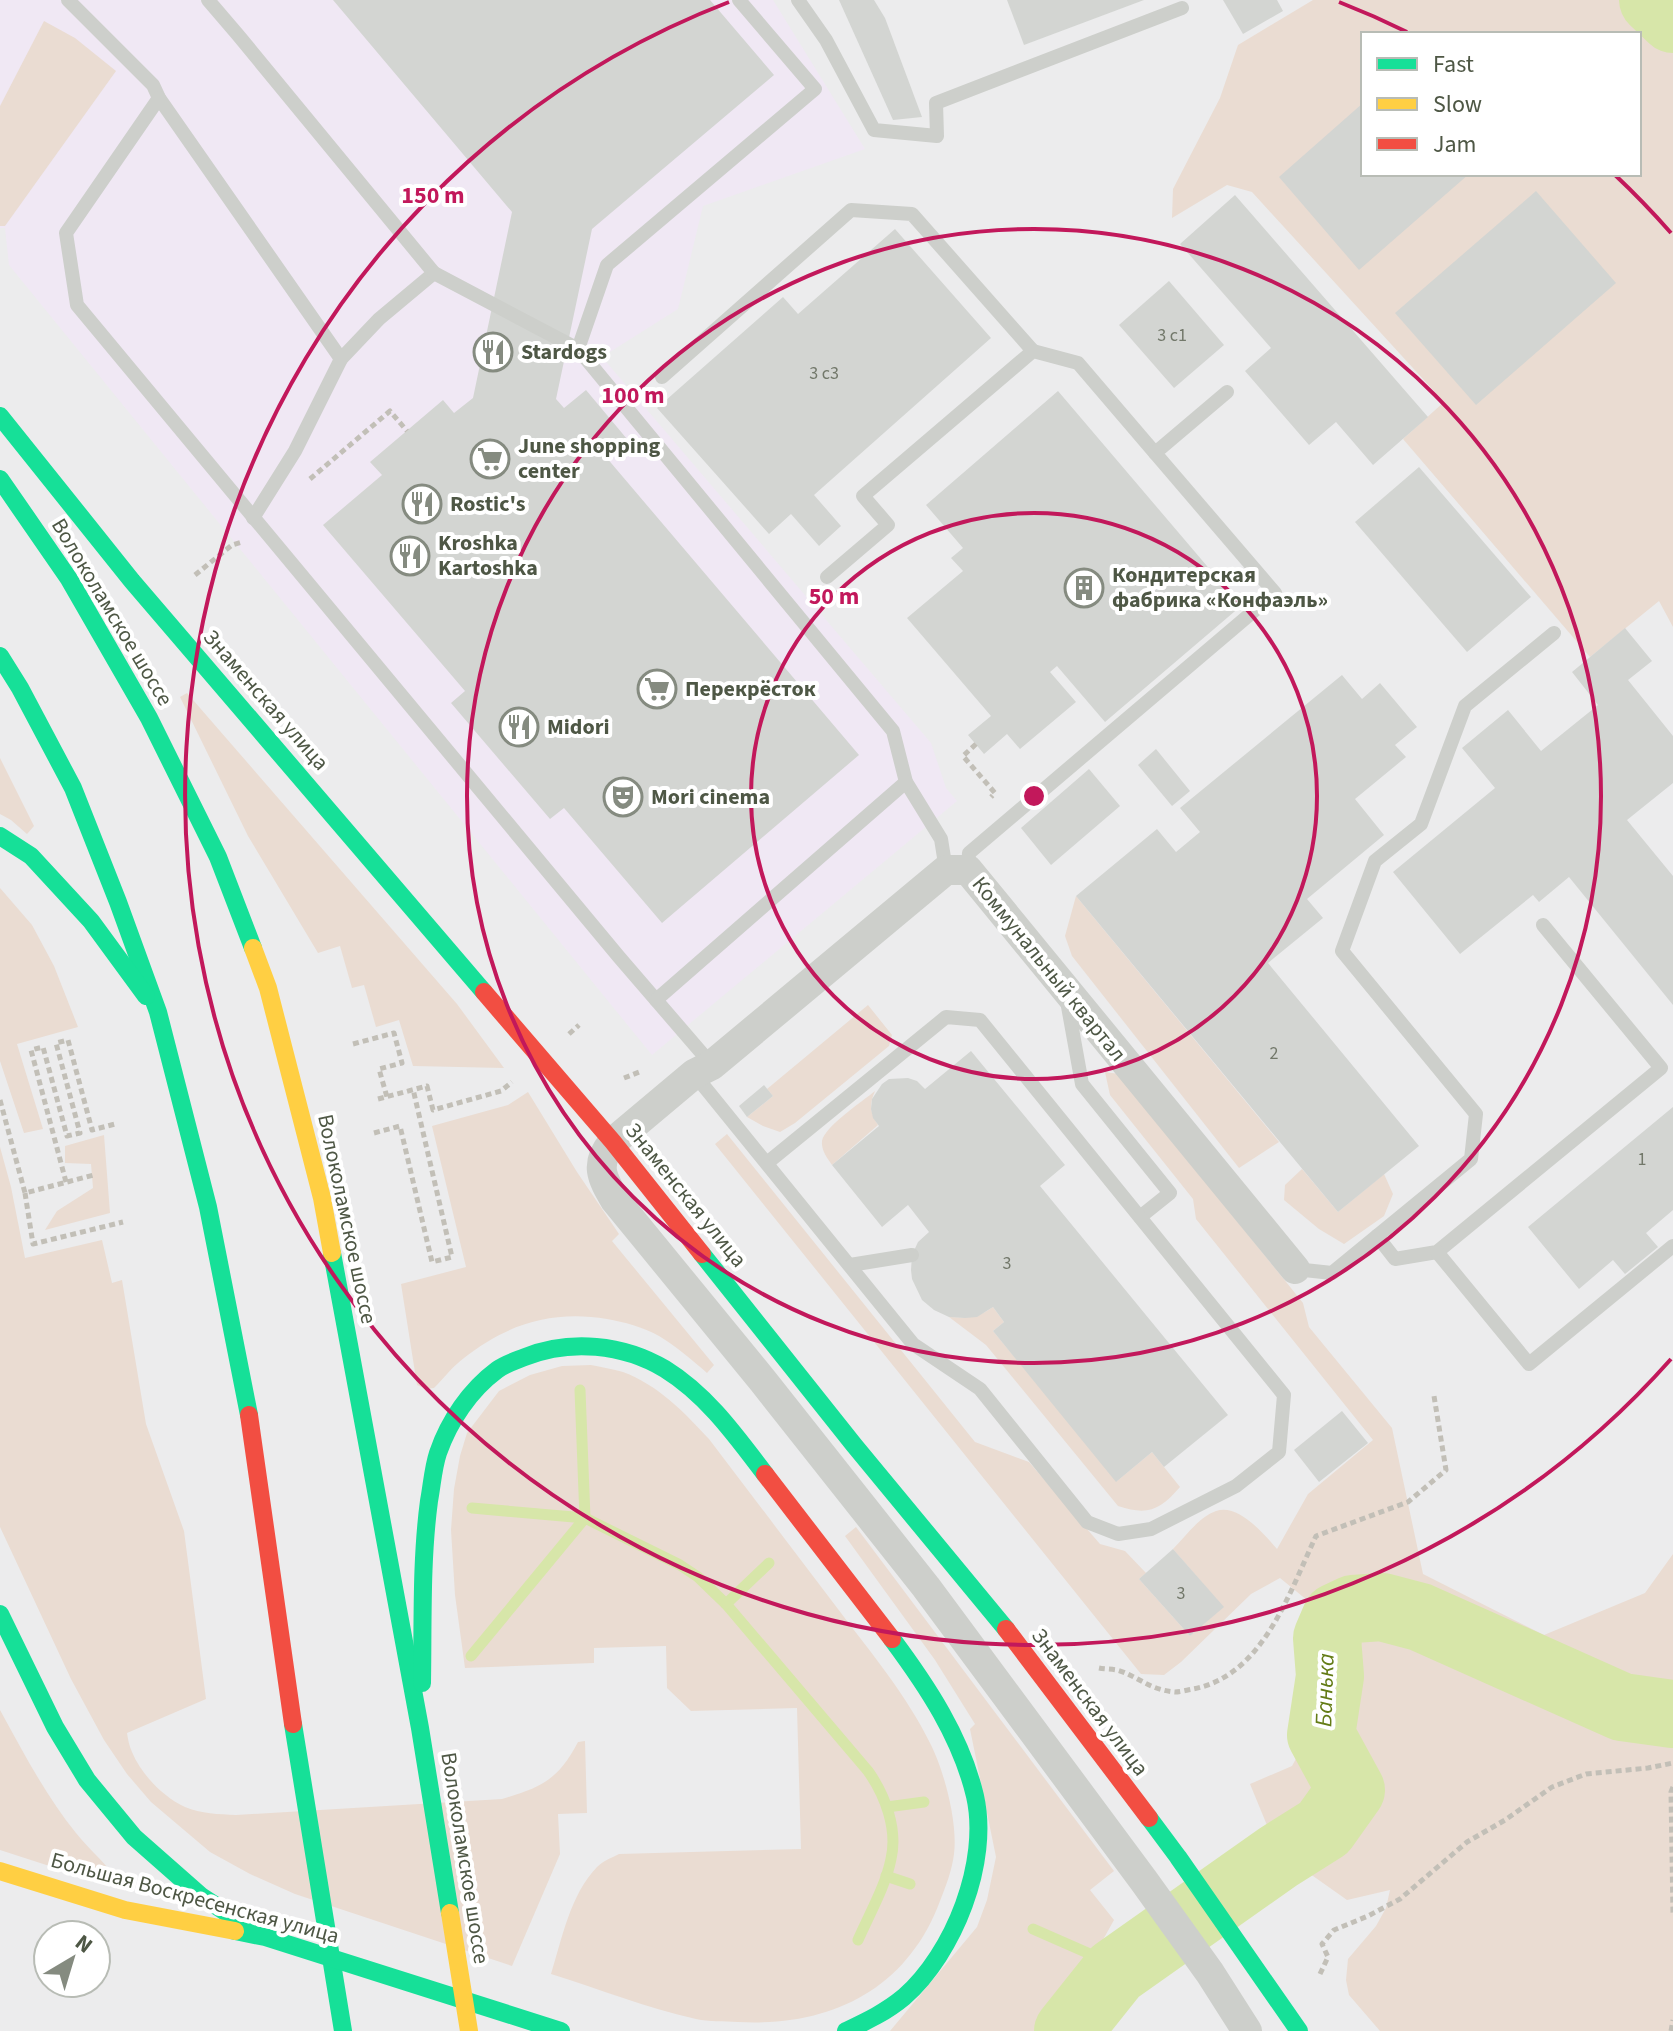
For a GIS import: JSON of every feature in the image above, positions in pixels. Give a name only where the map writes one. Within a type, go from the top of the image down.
[{"type":"main road","name":"Знаменская улица","points":[[0,416],[132,581],[613,1142],[854,1445],[988,1606],[1178,1857],[1299,2031]]},
{"type":"main road","name":"Волоколамское шоссе","points":[[0,479],[69,579],[149,718],[218,857],[268,988],[322,1198],[420,1728],[469,2031]]},
{"type":"main road","points":[[0,656],[73,788],[118,902],[158,1012],[208,1207],[246,1396],[296,1746],[343,2031]]},
{"type":"main road","points":[[0,836],[31,856],[91,921],[158,1012]]},
{"type":"main road","points":[[420,1728],[426,1519],[438,1452],[454,1419],[473,1391],[499,1368],[533,1353],[569,1346],[609,1347],[645,1359],[676,1377],[712,1407],[896,1646],[936,1704],[962,1753],[976,1802],[977,1847],[969,1892],[953,1933],[931,1966],[901,1999],[861,2026],[846,2031]]},
{"type":"main road","points":[[0,1614],[55,1727],[87,1780],[134,1837],[201,1896],[265,1937]]},
{"type":"main road","name":"Большая Воскресенская улица","points":[[0,1871],[125,1910],[265,1937],[561,2031]]},
{"type":"main road","points":[[1268,1984],[1313,2031]]},
{"type":"street","name":"Коммунальный квартал","points":[[613,1142],[957,870],[1065,989],[1295,1269]]},
{"type":"street","points":[[613,1142],[601,1160],[601,1171],[615,1200],[926,1587],[1144,1881],[1247,2031]]},
{"type":"lane","points":[[68,0],[153,85],[159,98],[341,359]]},
{"type":"lane","points":[[208,0],[434,273],[578,349],[893,731],[906,782],[957,870],[969,853],[1275,593],[1078,363],[1033,351],[912,214],[851,210],[662,377]]},
{"type":"lane","points":[[578,349],[607,265],[815,89],[739,0]]},
{"type":"lane","points":[[798,0],[826,40],[874,130],[937,136],[936,103],[1182,8]]},
{"type":"lane","points":[[159,98],[66,233],[77,305],[656,1000],[767,1163],[913,1344],[980,1389],[1087,1522],[1118,1534],[1151,1529],[1236,1486],[1279,1452],[1284,1395],[980,1020],[946,1017],[767,1163]]},
{"type":"lane","points":[[253,518],[295,451],[341,359],[379,319],[434,273]]},
{"type":"lane","points":[[827,577],[888,525],[863,496],[1033,351]]},
{"type":"lane","points":[[1155,453],[1227,392]]},
{"type":"lane","points":[[1295,1269],[1332,1273],[1471,1159],[1476,1114],[1342,951],[1375,861],[1421,824],[1465,706],[1554,633]]},
{"type":"lane","points":[[656,1000],[906,782]]},
{"type":"lane","points":[[1377,1236],[1395,1259],[1437,1252],[1661,1068],[1543,925]]},
{"type":"lane","points":[[1065,989],[1082,1084],[1170,1193],[1140,1217]]},
{"type":"lane","points":[[1437,1252],[1529,1364],[1673,1246]]},
{"type":"lane","points":[[850,1265],[912,1255]]},
{"type":"path","points":[[299,488],[390,411],[407,431]]},
{"type":"path","points":[[195,575],[232,545]]},
{"type":"path","points":[[353,1044],[394,1033],[402,1063],[379,1069],[387,1097]]},
{"type":"path","points":[[66,1182],[31,1050],[43,1047],[67,1136],[80,1133],[56,1043],[68,1040],[92,1130],[115,1124]]},
{"type":"path","points":[[378,1099],[427,1086],[433,1110],[501,1091],[521,1074]]},
{"type":"path","points":[[374,1133],[400,1126],[432,1262],[452,1257],[413,1089]]},
{"type":"path","points":[[0,1100],[25,1193],[33,1244],[123,1222]]},
{"type":"path","points":[[25,1193],[94,1175]]},
{"type":"path","points":[[1099,1668],[1118,1671],[1149,1687],[1176,1692],[1205,1687],[1239,1669],[1265,1638],[1316,1536],[1408,1502],[1446,1470],[1434,1396]]},
{"type":"path","points":[[1320,1974],[1328,1957],[1322,1944],[1334,1930],[1400,1899],[1467,1842],[1552,1787],[1586,1774],[1673,1763]]},
{"type":"path","points":[[1673,1787],[1673,1914]]},
{"type":"path","points":[[1671,2031],[1673,2020]]},
{"type":"shaded area","points":[[0,0],[773,0],[865,149],[703,206],[678,309],[602,357],[931,743],[946,788],[957,801],[652,1055],[9,265],[5,228],[0,228]]},
{"type":"shaded area","points":[[1313,0],[1673,0],[1673,627],[1659,601],[1590,657],[1403,439],[1444,402],[1252,192],[1227,185],[1172,218],[1173,189],[1220,98],[1238,45]]},
{"type":"shaded area","points":[[44,21],[75,38],[116,71],[5,226],[0,226],[0,106]]},
{"type":"shaded area","points":[[187,693],[457,1004],[504,1068],[413,1066],[399,1020],[376,1027],[364,985],[352,988],[340,946],[318,953],[248,836],[180,697]]},
{"type":"shaded area","points":[[0,758],[34,826],[27,834],[0,814]]},
{"type":"shaded area","points":[[0,888],[32,925],[54,966],[78,1027],[17,1044],[43,1129],[24,1133],[0,1061]]},
{"type":"shaded area","points":[[1076,896],[1279,1142],[1239,1168],[1072,956],[1065,936]]},
{"type":"shaded area","points":[[868,1005],[892,1035],[889,1046],[780,1132],[747,1117],[773,1096],[767,1089]]},
{"type":"shaded area","points":[[1105,1072],[1119,1074],[1303,1303],[1309,1327],[1392,1428],[1423,1574],[1544,1635],[1645,1593],[1673,1554],[1673,2031],[1380,2031],[1349,1995],[1346,1980],[1348,1959],[1376,1926],[1386,1908],[1390,1890],[1347,1900],[1306,1871],[1271,1835],[1250,1784],[1292,1766],[1309,1735],[1317,1685],[1313,1605],[1280,1578],[1251,1594],[1164,1675],[1141,1674],[715,1144],[727,1134],[975,1442],[1029,1462],[1100,1544],[1125,1551],[1146,1573],[1139,1579],[1190,1636],[1223,1607],[1173,1549],[1187,1533],[1216,1511],[1233,1511],[1250,1521],[1277,1549],[1308,1494],[1373,1440],[1196,1219],[1193,1199],[1110,1095]]},
{"type":"shaded area","points":[[875,1091],[871,1108],[878,1125],[832,1165],[822,1148],[825,1135],[837,1121]]},
{"type":"shaded area","points":[[528,1092],[619,1234],[612,1241],[714,1365],[707,1373],[672,1344],[647,1330],[607,1319],[568,1317],[549,1318],[514,1328],[464,1358],[434,1388],[417,1385],[401,1284],[466,1267],[432,1126],[508,1105]]},
{"type":"shaded area","points":[[104,1135],[110,1213],[45,1230],[57,1211],[93,1188],[91,1164],[65,1163],[65,1146]]},
{"type":"shaded area","points":[[0,1147],[25,1258],[102,1240],[112,1283],[122,1280],[146,1424],[184,1531],[206,1699],[127,1733],[131,1750],[141,1768],[161,1791],[177,1803],[217,1814],[502,1799],[548,1780],[571,1755],[578,1742],[585,1741],[587,1813],[558,1814],[560,1854],[512,1966],[295,1894],[210,1852],[151,1802],[104,1740],[71,1679],[0,1527]]},
{"type":"shaded area","points":[[1302,1169],[1338,1212],[1384,1174],[1393,1194],[1384,1216],[1344,1244],[1319,1229],[1284,1200],[1285,1185]]},
{"type":"shaded area","points":[[993,1307],[1004,1322],[993,1331],[1117,1481],[1152,1452],[1180,1487],[1166,1501],[1146,1510],[1118,1506],[986,1345],[949,1317],[972,1316]]},
{"type":"shaded area","points":[[591,1365],[623,1372],[648,1384],[680,1409],[709,1439],[888,1676],[921,1726],[940,1767],[949,1797],[955,1841],[952,1866],[940,1901],[926,1932],[886,1980],[861,1997],[834,2009],[804,2018],[772,2022],[706,2021],[551,1974],[568,1918],[580,1891],[597,1867],[610,1858],[619,1854],[801,1849],[797,1708],[691,1711],[667,1688],[666,1646],[594,1648],[594,1663],[465,1668],[455,1595],[451,1530],[454,1489],[467,1433],[499,1391],[530,1375],[562,1366]]},
{"type":"shaded area","points":[[856,1527],[1114,1871],[1090,1890],[1114,1920],[1062,2006],[1037,2031],[890,2031],[977,1927],[987,1900],[996,1857],[970,1729],[975,1724],[935,1660],[845,1536]]},
{"type":"shaded area","points":[[0,1710],[55,1804],[114,1875],[113,1881],[105,1884],[0,1850]]},
{"type":"building","name":"June shopping center","points":[[333,0],[710,0],[774,75],[592,229],[556,399],[564,408],[586,390],[627,439],[606,457],[859,755],[662,923],[564,808],[550,819],[451,703],[465,691],[323,525],[382,475],[370,462],[443,400],[454,413],[473,398],[512,212]]},
{"type":"building","points":[[839,0],[874,0],[885,18],[922,117],[893,120]]},
{"type":"building","points":[[1007,0],[1144,0],[1024,45]]},
{"type":"building","points":[[1223,0],[1277,0],[1283,11],[1243,34]]},
{"type":"building","points":[[1361,105],[1361,176],[1467,176],[1359,270],[1279,177]]},
{"type":"building","points":[[1536,191],[1616,283],[1476,405],[1395,313]]},
{"type":"building","points":[[1235,195],[1428,417],[1373,465],[1336,422],[1309,445],[1245,371],[1271,348],[1180,244]]},
{"type":"building","points":[[895,229],[991,338],[814,495],[841,526],[819,546],[791,514],[769,534],[657,408],[783,297],[798,314]]},
{"type":"building","points":[[1169,281],[1224,345],[1174,388],[1119,325]]},
{"type":"building","name":"Кондитерская фабрика «Конфаэль»","points":[[1058,391],[1241,606],[1105,722],[1057,666],[1050,672],[1076,702],[1020,749],[1007,734],[984,754],[968,735],[991,716],[907,618],[963,571],[951,558],[963,548],[926,505]]},
{"type":"building","points":[[1419,467],[1531,597],[1467,652],[1355,522]]},
{"type":"building","points":[[1625,628],[1652,661],[1628,680],[1673,736],[1673,783],[1627,820],[1673,876],[1673,1005],[1569,877],[1539,902],[1533,895],[1460,954],[1393,872],[1495,788],[1462,748],[1508,710],[1541,751],[1598,705],[1572,672]]},
{"type":"building","points":[[1342,675],[1362,699],[1380,683],[1417,727],[1395,745],[1406,757],[1355,799],[1384,835],[1307,899],[1323,918],[1268,963],[1419,1146],[1338,1212],[1076,896],[1157,829],[1176,852],[1200,832],[1180,808]]},
{"type":"building","points":[[1156,749],[1190,791],[1172,806],[1138,765]]},
{"type":"building","points":[[1089,769],[1120,806],[1051,865],[1021,828]]},
{"type":"building","points":[[971,1051],[1065,1165],[1040,1186],[1228,1415],[1164,1467],[1152,1452],[1116,1482],[993,1331],[1004,1322],[993,1307],[977,1317],[949,1317],[922,1300],[912,1279],[912,1255],[918,1242],[929,1232],[908,1205],[882,1227],[832,1165],[879,1126],[871,1109],[872,1099],[882,1084],[889,1079],[908,1078],[925,1089]]},
{"type":"building","points":[[764,1085],[773,1096],[747,1117],[739,1106]]},
{"type":"building","points":[[1673,1107],[1673,1210],[1646,1233],[1658,1247],[1625,1274],[1613,1260],[1579,1289],[1528,1227]]},
{"type":"building","points":[[1342,1411],[1368,1443],[1319,1482],[1294,1450]]},
{"type":"building","points":[[1173,1549],[1224,1607],[1190,1636],[1139,1579]]},
{"type":"waterway","name":"Банька","points":[[1653,0],[1673,19]]},
{"type":"waterway","points":[[471,1656],[585,1518],[580,1390]]},
{"type":"waterway","points":[[472,1508],[585,1518],[680,1565],[698,1577],[726,1604],[868,1771],[885,1801],[893,1836],[891,1859],[858,1940]]},
{"type":"waterway","points":[[726,1604],[769,1563]]},
{"type":"waterway","name":"Банька","points":[[1068,2031],[1115,1972],[1324,1828],[1351,1790],[1321,1735],[1330,1676],[1327,1638],[1336,1617],[1353,1609],[1382,1607],[1420,1617],[1622,1707],[1673,1714]]},
{"type":"waterway","points":[[887,1807],[924,1802]]},
{"type":"waterway","points":[[886,1876],[910,1884]]},
{"type":"waterway","points":[[1033,1929],[1090,1954],[1115,1972]]},
{"type":"traffic: fast","points":[[0,416],[132,581],[484,992]]},
{"type":"traffic: fast","points":[[0,479],[69,579],[149,718],[218,857],[253,948]]},
{"type":"traffic: fast","points":[[0,656],[73,788],[158,1012],[208,1207],[249,1415]]},
{"type":"traffic: fast","points":[[0,836],[31,856],[91,921],[146,996]]},
{"type":"traffic: fast","points":[[332,1253],[420,1728],[450,1913]]},
{"type":"traffic: fast","points":[[702,1254],[1006,1629]]},
{"type":"traffic: fast","points":[[422,1683],[425,1546],[436,1459],[448,1429],[462,1407],[478,1387],[500,1368],[542,1351],[578,1346],[632,1354],[665,1369],[694,1391],[732,1431],[765,1474]]},
{"type":"traffic: fast","points":[[0,1614],[55,1727],[87,1780],[134,1837],[201,1896],[247,1926]]},
{"type":"traffic: fast","points":[[846,2031],[904,1997],[938,1956],[964,1905],[977,1849],[975,1796],[961,1753],[930,1694],[892,1639]]},
{"type":"traffic: fast","points":[[293,1724],[343,2031]]},
{"type":"traffic: fast","points":[[1149,1818],[1299,2031]]},
{"type":"traffic: fast","points":[[235,1931],[265,1937],[561,2031]]},
{"type":"traffic: slow","points":[[253,948],[268,988],[322,1198],[332,1253]]},
{"type":"traffic: slow","points":[[0,1871],[125,1910],[235,1931]]},
{"type":"traffic: slow","points":[[450,1913],[469,2031]]},
{"type":"traffic: jam","points":[[484,992],[613,1142],[702,1254]]},
{"type":"traffic: jam","points":[[249,1415],[293,1724]]},
{"type":"traffic: jam","points":[[765,1474],[892,1639]]},
{"type":"traffic: jam","points":[[1006,1629],[1149,1818]]},
{"type":"place","name":"Stardogs","points":[[493,352]]},
{"type":"place","name":"June shopping center","points":[[490,459]]},
{"type":"place","name":"Rostic's","points":[[422,504]]},
{"type":"place","name":"Kroshka Kartoshka","points":[[410,556]]},
{"type":"place","name":"Кондитерская фабрика «Конфаэль»","points":[[1084,588]]},
{"type":"place","name":"Перекрёсток","points":[[657,689]]},
{"type":"place","name":"Midori","points":[[519,727]]},
{"type":"place","name":"Mori cinema","points":[[623,797]]}]
